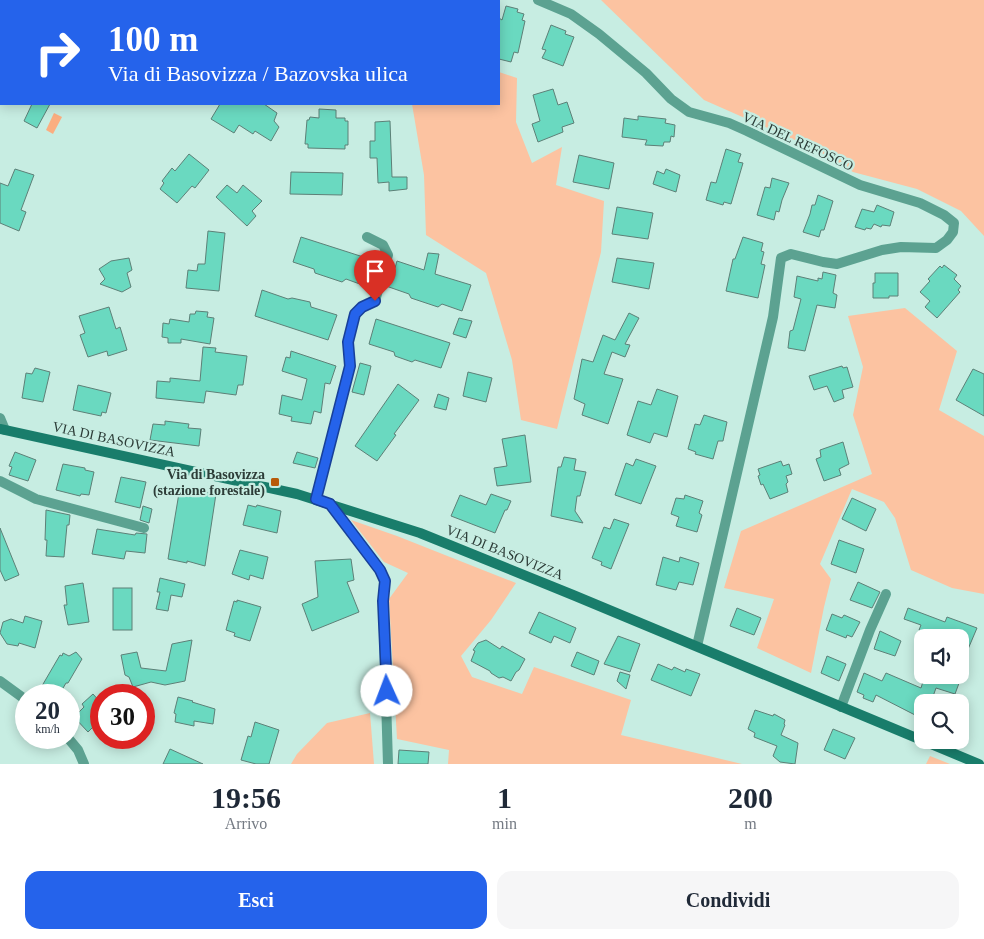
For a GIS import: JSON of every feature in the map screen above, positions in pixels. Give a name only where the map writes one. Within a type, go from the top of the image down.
[{"type":"main road","name":"VIA DI BASOVIZZA","points":[[3,430],[316,499],[420,533],[979,764]]},
{"type":"street","name":"VIA DEL REFOSCO","points":[[538,0],[571,14],[599,34],[646,74],[671,99],[689,112],[729,123],[860,185],[920,203],[944,215],[954,223],[953,232],[948,240],[936,248],[901,247],[882,250],[837,264],[791,254],[781,258],[772,317],[697,646]]},
{"type":"street","points":[[316,499],[350,366],[348,342],[355,314],[362,307],[375,301],[388,255],[384,245],[367,237]]},
{"type":"street","points":[[0,418],[3,430]]},
{"type":"street","points":[[0,481],[36,499],[144,528]]},
{"type":"street","points":[[330,504],[380,570],[385,581],[383,601],[388,764]]},
{"type":"street","points":[[841,707],[870,630],[886,594]]},
{"type":"street","points":[[0,681],[15,692]]},
{"type":"street","points":[[77,749],[84,764]]},
{"type":"shaded area","points":[[601,0],[984,0],[984,236],[961,211],[917,189],[853,172],[815,149],[704,100]]},
{"type":"shaded area","points":[[500,72],[517,78],[516,122],[532,163],[562,147],[556,185],[604,201],[601,252],[557,429],[521,420],[512,360],[486,273],[426,235],[424,175],[412,105],[500,105]]},
{"type":"shaded area","points":[[54,113],[62,117],[53,134],[46,130]]},
{"type":"shaded area","points":[[905,308],[957,351],[939,410],[984,436],[984,594],[952,588],[911,570],[895,518],[884,502],[852,489],[820,564],[831,579],[811,673],[757,648],[774,599],[724,588],[741,531],[872,474],[853,415],[863,367],[848,316]]},
{"type":"shaded area","points":[[351,520],[516,583],[491,620],[461,656],[472,677],[522,694],[534,667],[631,700],[621,735],[742,764],[448,764],[449,750],[397,739],[389,599],[408,573],[384,562]]},
{"type":"shaded area","points":[[370,713],[374,764],[291,764],[297,754],[327,723]]},
{"type":"shaded area","points":[[930,756],[950,764],[926,764]]},
{"type":"building","points":[[506,6],[518,9],[517,12],[524,14],[522,20],[525,21],[518,53],[514,52],[511,62],[500,59],[500,19],[502,20]]},
{"type":"building","points":[[551,25],[566,31],[565,34],[574,37],[563,66],[542,58],[546,50],[542,49]]},
{"type":"building","points":[[553,89],[558,105],[567,102],[574,123],[562,127],[563,132],[538,142],[532,124],[540,121],[533,95]]},
{"type":"building","points":[[32,105],[49,105],[37,128],[24,121]]},
{"type":"building","points":[[219,105],[265,105],[277,113],[274,121],[279,127],[271,141],[255,131],[253,134],[239,125],[234,133],[211,119]]},
{"type":"building","points":[[319,109],[336,110],[336,118],[345,118],[345,121],[348,121],[348,145],[345,145],[345,149],[308,148],[308,144],[305,144],[307,120],[310,117],[319,118]]},
{"type":"building","points":[[638,116],[666,119],[665,123],[675,125],[674,137],[671,136],[670,142],[664,142],[663,146],[645,145],[647,140],[622,137],[624,118],[638,120]]},
{"type":"building","points":[[390,121],[392,177],[407,177],[407,189],[389,191],[389,182],[378,183],[377,158],[370,158],[370,141],[375,141],[375,122]]},
{"type":"building","points":[[726,149],[741,154],[738,162],[743,163],[731,204],[724,202],[723,205],[706,200],[711,182],[716,183]]},
{"type":"building","points":[[189,154],[209,170],[195,188],[192,186],[177,203],[160,189],[164,183],[162,181],[172,168],[175,171]]},
{"type":"building","points":[[579,155],[614,163],[609,189],[573,182]]},
{"type":"building","points":[[15,169],[34,175],[21,210],[26,212],[19,231],[0,223],[0,183],[8,186]]},
{"type":"building","points":[[666,169],[680,175],[676,192],[653,184],[657,171],[664,174]]},
{"type":"building","points":[[291,172],[343,173],[342,195],[290,194]]},
{"type":"building","points":[[772,178],[789,183],[779,212],[776,211],[774,220],[757,215],[765,187],[770,188]]},
{"type":"building","points":[[227,185],[237,193],[243,185],[262,201],[252,211],[256,216],[247,226],[216,197]]},
{"type":"building","points":[[818,195],[833,201],[824,230],[821,230],[819,237],[803,232],[812,205],[815,205]]},
{"type":"building","points":[[877,205],[894,212],[890,226],[882,225],[881,227],[874,224],[871,229],[866,228],[865,230],[855,227],[862,209],[874,212]]},
{"type":"building","points":[[617,207],[653,213],[648,239],[612,234]]},
{"type":"building","points":[[208,231],[225,233],[219,291],[186,288],[188,270],[197,271],[198,264],[205,264]]},
{"type":"building","points":[[301,237],[379,262],[373,281],[370,280],[368,287],[346,279],[342,282],[315,273],[314,269],[293,262]]},
{"type":"building","points":[[743,237],[763,243],[761,251],[764,252],[761,264],[765,265],[758,298],[726,291],[733,259],[735,259]]},
{"type":"building","points":[[428,253],[439,254],[435,274],[471,285],[462,311],[442,304],[438,307],[411,298],[409,294],[386,286],[392,266],[395,268],[397,261],[424,270]]},
{"type":"building","points":[[129,258],[132,270],[127,273],[131,287],[122,292],[100,284],[105,279],[99,269],[111,261]]},
{"type":"building","points":[[617,258],[654,263],[649,289],[612,282]]},
{"type":"building","points":[[944,265],[957,275],[954,279],[961,286],[958,290],[960,292],[937,318],[925,307],[930,301],[920,292],[930,281],[928,279],[940,266],[942,268]]},
{"type":"building","points":[[823,272],[836,275],[833,293],[837,295],[835,308],[817,305],[805,351],[788,348],[790,331],[793,330],[801,299],[794,297],[797,276],[818,281],[818,278],[822,279]]},
{"type":"building","points":[[875,273],[898,273],[898,296],[873,298]]},
{"type":"building","points":[[262,290],[288,299],[292,298],[310,302],[311,307],[337,315],[328,340],[255,316]]},
{"type":"building","points":[[109,307],[116,329],[120,327],[127,350],[108,356],[107,351],[88,357],[80,335],[85,333],[79,316]]},
{"type":"building","points":[[196,311],[208,312],[207,317],[214,318],[210,344],[181,339],[181,343],[168,343],[168,338],[162,337],[163,323],[169,324],[170,319],[189,322],[190,314],[195,314]]},
{"type":"building","points":[[629,313],[639,318],[625,344],[630,345],[625,357],[612,352],[604,374],[623,379],[608,424],[582,415],[585,404],[574,399],[582,359],[593,362],[603,335],[615,340]]},
{"type":"building","points":[[459,318],[472,321],[466,338],[453,334]]},
{"type":"building","points":[[376,319],[450,343],[441,368],[415,360],[412,362],[395,356],[394,352],[369,344]]},
{"type":"building","points":[[203,347],[216,348],[215,352],[247,356],[243,385],[238,385],[236,395],[206,391],[204,403],[156,398],[157,381],[170,382],[170,378],[200,381]]},
{"type":"building","points":[[291,351],[336,366],[330,384],[325,383],[321,413],[314,411],[311,424],[291,421],[292,417],[279,414],[282,395],[302,400],[307,379],[282,371],[286,357],[290,358]]},
{"type":"building","points":[[360,363],[371,366],[364,395],[352,392]]},
{"type":"building","points":[[842,366],[843,368],[847,367],[853,387],[842,390],[844,398],[834,402],[827,386],[814,390],[809,376]]},
{"type":"building","points":[[35,368],[50,372],[43,402],[22,398],[26,373],[32,374]]},
{"type":"building","points":[[973,369],[984,374],[984,416],[956,400]]},
{"type":"building","points":[[468,372],[492,378],[486,402],[463,396]]},
{"type":"building","points":[[398,384],[419,400],[377,461],[355,446]]},
{"type":"building","points":[[78,385],[111,393],[106,413],[102,412],[101,416],[73,410]]},
{"type":"building","points":[[657,389],[678,396],[667,437],[654,433],[650,443],[627,435],[638,401],[651,405]]},
{"type":"building","points":[[438,394],[449,398],[446,410],[434,407]]},
{"type":"building","points":[[704,415],[727,422],[723,441],[718,441],[713,459],[695,454],[696,452],[688,449],[695,424],[700,425]]},
{"type":"building","points":[[165,421],[189,424],[188,428],[201,429],[199,446],[150,440],[153,424],[165,425]]},
{"type":"building","points":[[525,435],[531,482],[497,486],[494,468],[507,466],[502,439]]},
{"type":"building","points":[[843,442],[849,464],[839,469],[841,475],[824,481],[816,459],[821,457],[820,450]]},
{"type":"building","points":[[15,452],[36,460],[28,481],[9,475],[12,467],[9,466]]},
{"type":"building","points":[[297,452],[318,458],[315,468],[293,463]]},
{"type":"building","points":[[564,457],[576,459],[574,470],[586,472],[580,496],[577,496],[575,511],[583,523],[551,516],[558,467],[561,467]]},
{"type":"building","points":[[636,459],[656,466],[641,504],[615,495],[626,463],[633,466]]},
{"type":"building","points":[[781,461],[783,466],[789,464],[792,474],[786,476],[788,492],[770,499],[763,484],[761,485],[758,469]]},
{"type":"building","points":[[63,464],[85,468],[85,470],[94,472],[89,495],[81,494],[80,496],[56,490]]},
{"type":"building","points":[[121,477],[146,482],[140,508],[115,502]]},
{"type":"building","points":[[180,487],[216,494],[205,566],[187,561],[187,563],[168,559]]},
{"type":"building","points":[[491,494],[511,501],[495,533],[451,516],[460,495],[486,505]]},
{"type":"building","points":[[685,495],[703,501],[699,513],[702,515],[697,532],[676,526],[679,517],[671,514],[676,498],[684,499]]},
{"type":"building","points":[[852,498],[876,509],[866,531],[842,519]]},
{"type":"building","points":[[248,505],[256,507],[257,505],[281,511],[277,533],[243,525]]},
{"type":"building","points":[[143,506],[152,509],[149,523],[140,520]]},
{"type":"building","points":[[46,510],[70,515],[69,525],[67,525],[64,557],[46,556]]},
{"type":"building","points":[[614,519],[629,524],[611,569],[601,565],[602,562],[592,558],[604,527],[610,529]]},
{"type":"building","points":[[0,528],[19,575],[5,581],[0,570]]},
{"type":"building","points":[[97,529],[135,535],[136,533],[147,534],[145,553],[126,551],[124,559],[92,554]]},
{"type":"building","points":[[839,540],[864,549],[856,573],[831,564]]},
{"type":"building","points":[[240,550],[268,557],[263,579],[250,575],[249,580],[232,574]]},
{"type":"building","points":[[663,557],[679,562],[680,557],[699,563],[693,585],[679,582],[676,590],[656,585]]},
{"type":"building","points":[[351,559],[354,580],[347,582],[359,612],[312,631],[302,604],[318,597],[315,561]]},
{"type":"building","points":[[160,578],[185,584],[182,597],[171,595],[168,611],[156,609],[160,592],[157,592]]},
{"type":"building","points":[[858,582],[880,592],[872,608],[850,600]]},
{"type":"building","points":[[83,583],[89,622],[68,625],[64,605],[67,605],[65,586]]},
{"type":"building","points":[[113,588],[132,588],[132,630],[113,630]]},
{"type":"building","points":[[237,600],[261,607],[250,641],[234,636],[235,633],[226,630],[234,601],[237,602]]},
{"type":"building","points":[[737,608],[761,618],[754,635],[730,626]]},
{"type":"building","points":[[908,608],[945,622],[947,617],[977,628],[969,647],[969,629],[919,629],[921,625],[904,619]]},
{"type":"building","points":[[539,612],[576,628],[570,643],[554,636],[551,643],[529,633]]},
{"type":"building","points":[[832,614],[842,618],[844,615],[860,622],[852,637],[847,635],[846,638],[826,630]]},
{"type":"building","points":[[25,616],[42,621],[35,648],[19,643],[18,646],[7,644],[0,633],[3,622],[11,619],[23,623]]},
{"type":"building","points":[[880,631],[901,641],[895,656],[874,649]]},
{"type":"building","points":[[618,636],[640,644],[630,672],[604,664]]},
{"type":"building","points":[[192,640],[185,681],[165,685],[151,682],[132,684],[129,677],[125,675],[121,655],[137,652],[141,668],[166,671],[172,644]]},
{"type":"building","points":[[486,640],[500,649],[502,646],[525,659],[511,681],[503,677],[499,678],[471,661],[475,651],[473,650],[478,643]]},
{"type":"building","points":[[76,652],[82,659],[68,683],[43,684],[60,655],[62,656],[63,653],[69,656]]},
{"type":"building","points":[[577,652],[599,661],[594,675],[571,666]]},
{"type":"building","points":[[827,656],[846,664],[839,681],[821,673]]},
{"type":"building","points":[[658,664],[672,670],[674,667],[685,672],[686,669],[700,674],[691,696],[651,680]]},
{"type":"building","points":[[620,672],[630,675],[626,689],[617,681]]},
{"type":"building","points":[[864,673],[882,681],[886,673],[921,688],[922,684],[959,684],[955,694],[936,688],[934,694],[914,694],[914,714],[876,695],[873,702],[863,698],[864,695],[857,692]]},
{"type":"building","points":[[90,697],[90,730],[88,732],[80,723],[80,711],[84,707],[82,704]]},
{"type":"building","points":[[178,697],[215,709],[213,724],[194,721],[194,726],[175,722],[176,714],[174,713]]},
{"type":"building","points":[[755,710],[773,716],[774,714],[785,720],[781,735],[798,743],[795,764],[780,762],[773,756],[777,746],[754,737],[755,733],[748,729]]},
{"type":"building","points":[[255,722],[279,730],[269,764],[256,764],[241,760],[248,736],[251,737]]},
{"type":"building","points":[[833,729],[855,738],[845,759],[824,750]]},
{"type":"building","points":[[170,749],[203,764],[163,764]]},
{"type":"building","points":[[399,750],[429,752],[428,764],[398,764]]},
{"type":"place","name":"Via di Basovizza (stazione forestale)","points":[[275,482]]},
{"type":"route","points":[[375,301],[362,307],[355,314],[348,342],[350,366],[316,499],[330,504],[380,570],[385,581],[383,601],[387,691]]}]
